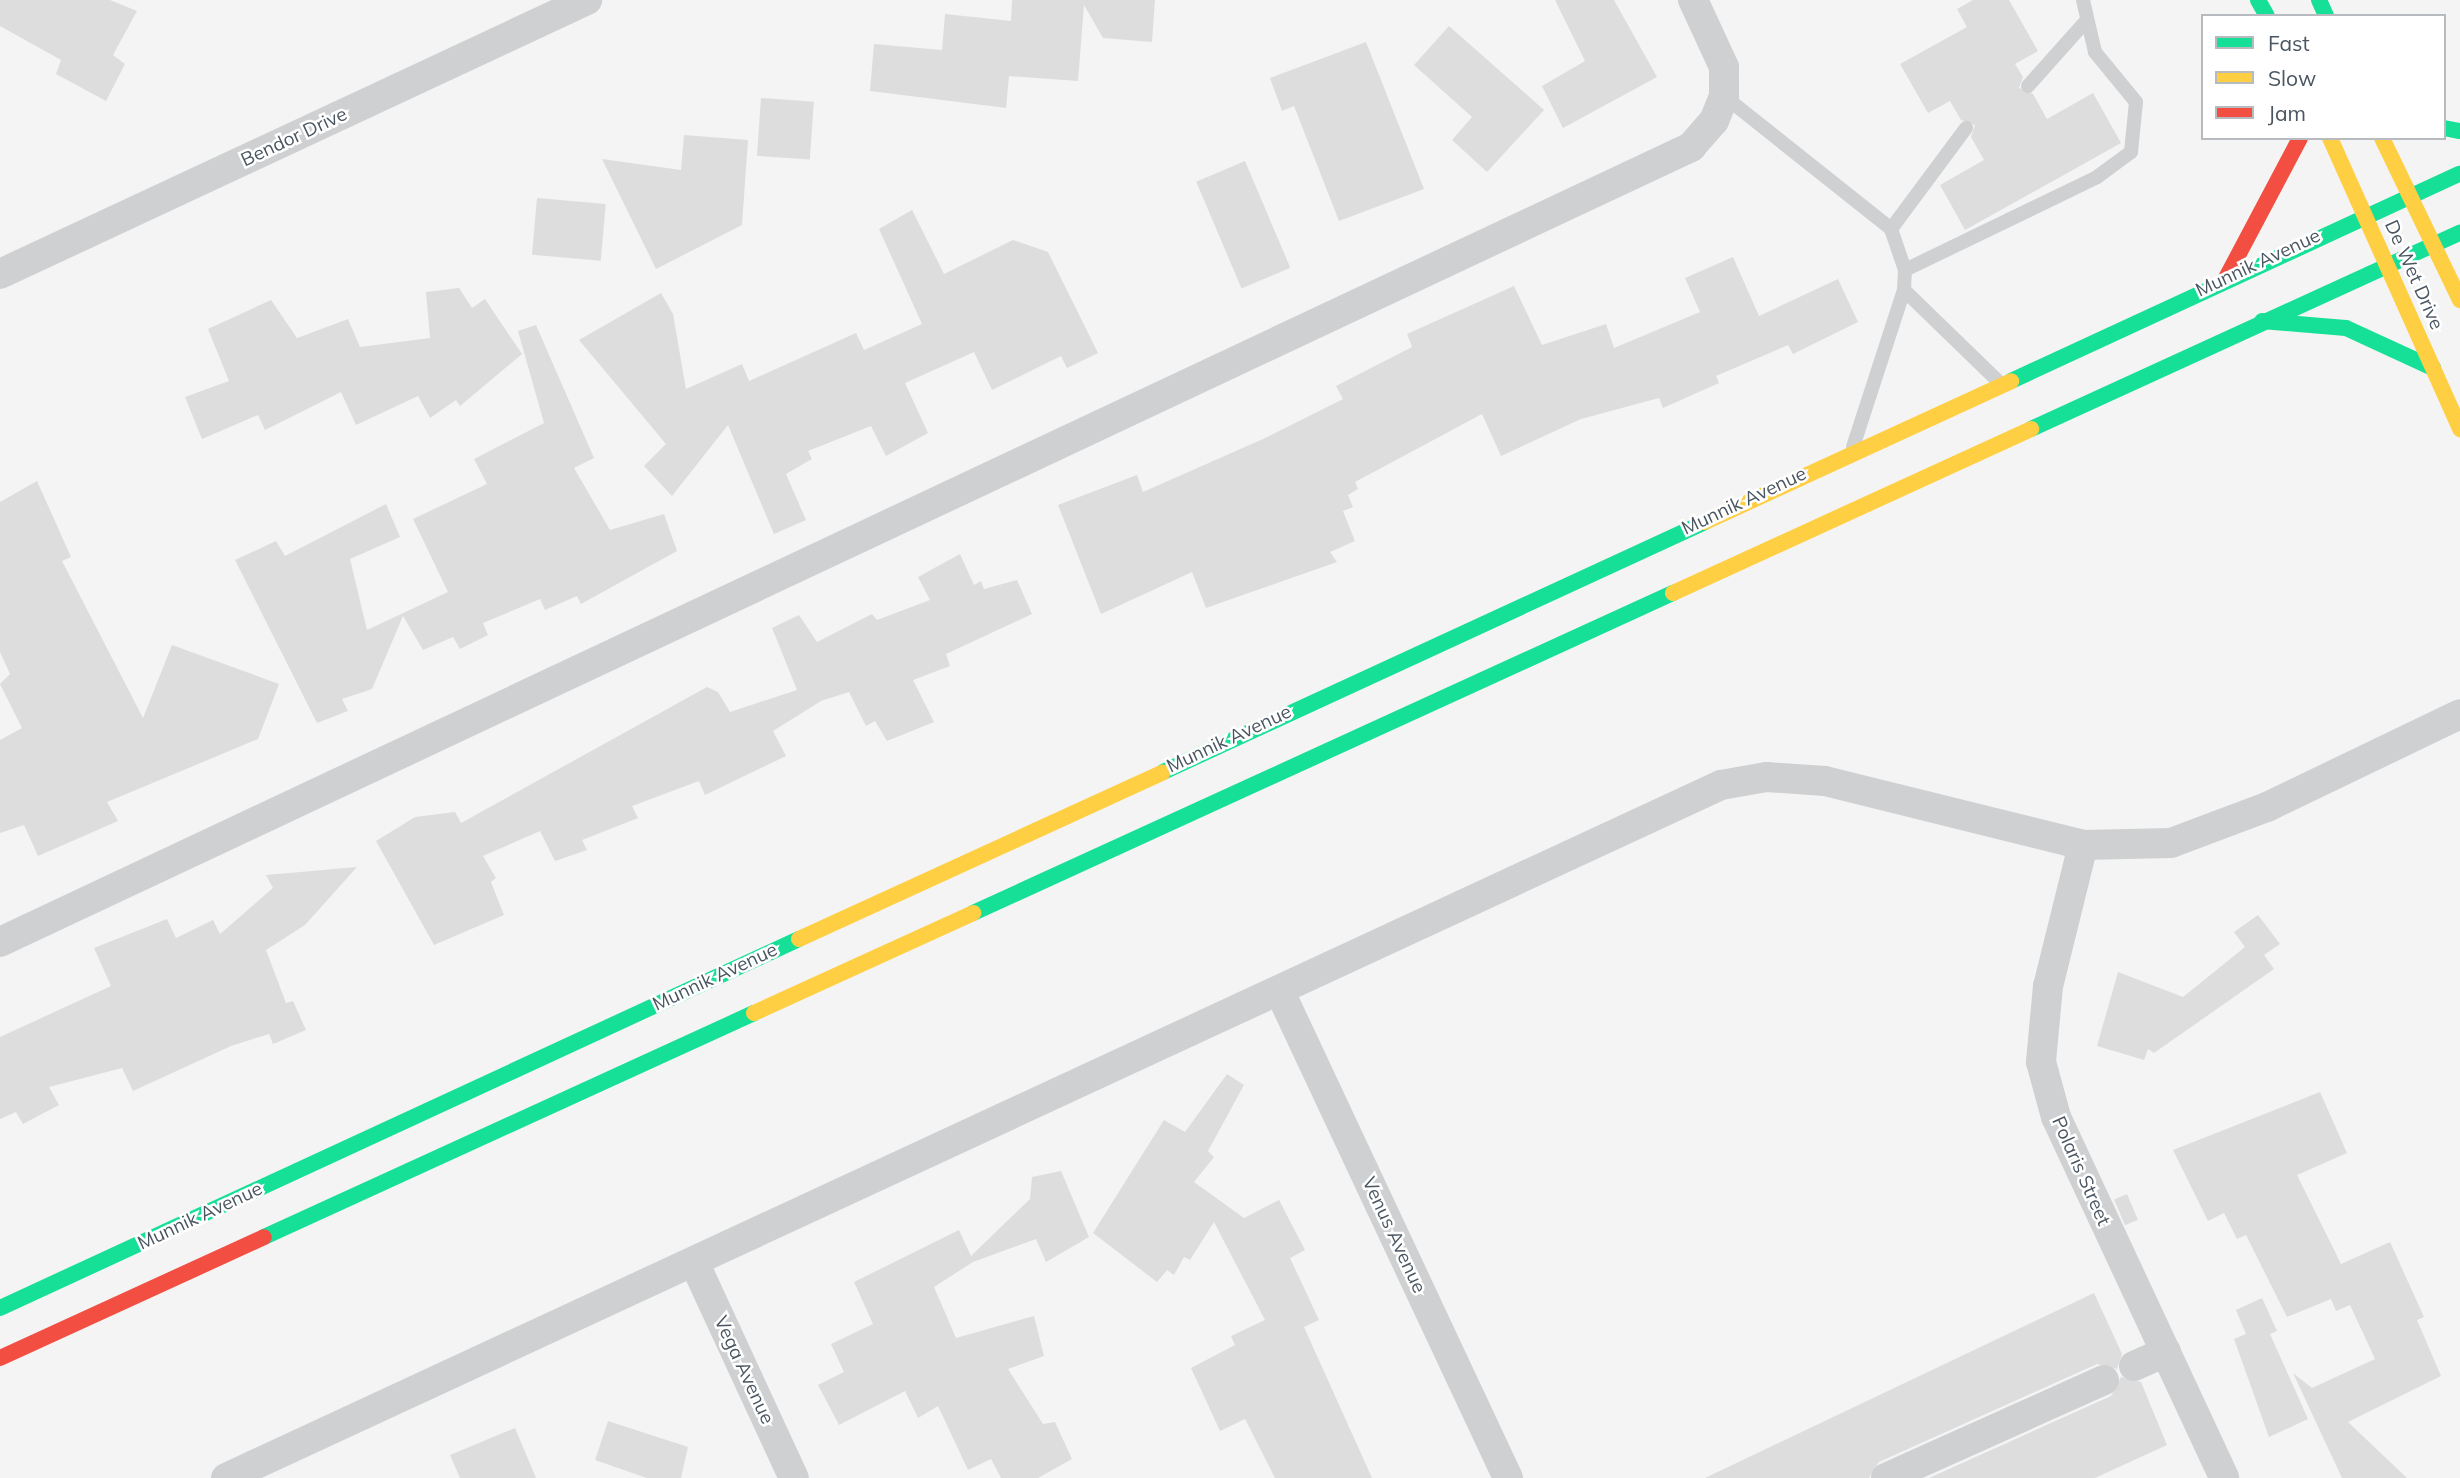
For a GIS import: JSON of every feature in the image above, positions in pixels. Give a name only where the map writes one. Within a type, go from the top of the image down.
[{"type":"main road","points":[[2226,278],[2299,140]]},
{"type":"main road","name":"De Wet Drive","points":[[2331,140],[2460,429]]},
{"type":"main road","name":"De Wet Drive","points":[[2383,140],[2460,300]]},
{"type":"main road","name":"Munnik Avenue","points":[[0,1308],[2364,214],[2460,174]]},
{"type":"main road","points":[[0,1358],[2257,320],[2460,233]]},
{"type":"main road","points":[[2257,320],[2346,328],[2432,368]]},
{"type":"street","name":"Bendor Drive","points":[[0,274],[587,0]]},
{"type":"street","points":[[0,942],[1691,147],[1714,121],[1724,96],[1724,67],[1693,0]]},
{"type":"street","points":[[226,1478],[1280,992],[1533,866],[1721,785],[1766,777],[1825,781],[2083,845],[2171,843],[2215,830],[2460,714]]},
{"type":"street","name":"Polaris Street","points":[[2083,845],[2048,986],[2041,1062],[2056,1117],[2224,1478]]},
{"type":"street","name":"Venus Avenue","points":[[1280,992],[1508,1478]]},
{"type":"street","name":"Vega Avenue","points":[[694,1262],[794,1478]]},
{"type":"street","points":[[2134,1366],[2166,1352]]},
{"type":"street","points":[[1886,1478],[2104,1380]]},
{"type":"lane","points":[[1905,270],[2097,177],[2131,152],[2136,102],[2095,52],[2085,22],[2083,0]]},
{"type":"lane","points":[[2028,86],[2085,22]]},
{"type":"lane","points":[[1724,96],[1891,229],[1905,270],[1905,290],[1852,451]]},
{"type":"lane","points":[[1891,229],[1966,128]]},
{"type":"lane","points":[[1905,290],[2000,383]]},
{"type":"building","points":[[0,0],[110,0],[137,11],[113,55],[125,64],[106,101],[56,74],[61,60],[0,26]]},
{"type":"building","points":[[1012,0],[1155,0],[1152,42],[1103,38],[1084,5],[1078,81],[1009,76],[1006,108],[870,91],[874,44],[942,50],[945,14],[1011,21]]},
{"type":"building","points":[[1555,0],[1614,0],[1657,77],[1563,128],[1542,86],[1585,61]]},
{"type":"building","points":[[1973,0],[2009,0],[2038,51],[2015,64],[2023,77],[2019,88],[2033,94],[2047,119],[2093,93],[2121,143],[1965,230],[1940,185],[1984,160],[1971,137],[1975,125],[1961,120],[1950,101],[1928,113],[1900,64],[1967,27],[1957,9]]},
{"type":"building","points":[[1449,26],[1544,110],[1487,172],[1452,140],[1472,117],[1414,65]]},
{"type":"building","points":[[1366,42],[1424,189],[1339,221],[1294,106],[1282,111],[1270,78]]},
{"type":"building","points":[[761,98],[814,102],[810,160],[757,156]]},
{"type":"building","points":[[684,135],[748,140],[742,225],[656,269],[602,159],[681,170]]},
{"type":"building","points":[[1245,161],[1290,268],[1242,288],[1196,182]]},
{"type":"building","points":[[537,198],[606,204],[601,261],[532,255]]},
{"type":"building","points":[[912,210],[944,274],[1013,240],[1048,252],[1098,353],[1067,368],[1061,356],[992,390],[974,352],[905,383],[928,433],[886,456],[871,426],[808,451],[812,459],[786,474],[806,520],[774,534],[728,425],[672,496],[644,466],[666,444],[579,340],[661,293],[673,314],[686,389],[742,364],[749,381],[856,333],[864,350],[922,324],[879,229]]},
{"type":"building","points":[[1733,257],[1759,316],[1838,279],[1858,322],[1793,354],[1788,345],[1716,376],[1719,383],[1663,408],[1659,398],[1581,419],[1501,456],[1482,414],[1355,482],[1358,489],[1348,495],[1353,507],[1343,511],[1355,541],[1330,552],[1337,562],[1206,608],[1192,572],[1101,614],[1058,505],[1137,475],[1143,492],[1263,439],[1343,399],[1336,386],[1412,347],[1407,334],[1514,286],[1542,345],[1606,324],[1614,348],[1700,312],[1685,278]]},
{"type":"building","points":[[459,288],[472,308],[485,299],[522,354],[460,406],[456,400],[430,418],[418,396],[356,425],[341,392],[265,430],[258,415],[202,439],[185,397],[229,381],[208,329],[271,300],[297,338],[348,319],[360,347],[430,338],[426,292]]},
{"type":"building","points":[[536,325],[594,458],[574,468],[610,530],[664,514],[677,551],[581,604],[577,596],[545,610],[540,599],[483,623],[488,635],[460,649],[453,637],[423,650],[403,616],[372,689],[342,699],[348,711],[317,723],[235,560],[276,541],[285,556],[386,504],[400,537],[350,559],[367,630],[448,592],[413,519],[487,484],[474,459],[544,423],[518,331]]},
{"type":"building","points":[[37,481],[71,557],[62,561],[143,718],[172,645],[279,684],[258,739],[107,802],[118,821],[38,856],[24,825],[0,833],[0,740],[22,728],[0,684],[10,674],[0,652],[0,502]]},
{"type":"building","points":[[960,554],[974,585],[981,581],[984,589],[1017,580],[1032,614],[946,654],[950,666],[913,680],[934,722],[887,741],[875,721],[866,726],[849,692],[821,701],[773,731],[786,756],[705,795],[699,781],[632,806],[638,818],[582,840],[587,850],[555,861],[540,831],[483,856],[496,878],[491,882],[504,915],[434,945],[376,841],[415,817],[455,812],[461,823],[707,687],[718,692],[730,712],[797,690],[772,628],[799,615],[817,642],[872,614],[877,620],[930,600],[918,577]]},
{"type":"building","points":[[357,867],[305,925],[266,950],[286,1003],[293,1001],[306,1030],[273,1044],[269,1034],[231,1046],[133,1091],[122,1068],[49,1087],[59,1105],[23,1124],[16,1112],[0,1119],[0,1037],[111,986],[94,948],[167,919],[176,938],[213,920],[220,934],[273,888],[266,875]]},
{"type":"building","points":[[2258,915],[2280,944],[2264,955],[2274,969],[2154,1053],[2148,1049],[2144,1060],[2097,1046],[2118,972],[2183,997],[2245,947],[2234,932]]},
{"type":"building","points":[[1227,1074],[1244,1085],[1208,1151],[1214,1157],[1194,1182],[1244,1218],[1279,1200],[1305,1250],[1290,1258],[1319,1320],[1304,1327],[1372,1478],[1275,1478],[1245,1419],[1220,1431],[1191,1368],[1235,1345],[1231,1336],[1265,1320],[1214,1222],[1190,1260],[1184,1257],[1174,1275],[1167,1270],[1157,1282],[1093,1233],[1164,1120],[1185,1132]]},
{"type":"building","points":[[2320,1092],[2347,1153],[2297,1175],[2341,1264],[2390,1242],[2424,1317],[2417,1320],[2441,1376],[2348,1422],[2407,1478],[2342,1478],[2293,1373],[2312,1388],[2375,1359],[2350,1305],[2336,1311],[2331,1299],[2287,1317],[2246,1235],[2237,1239],[2224,1213],[2208,1221],[2173,1150]]},
{"type":"building","points":[[1061,1171],[1089,1237],[1046,1262],[1036,1239],[973,1262],[934,1287],[956,1338],[1034,1316],[1044,1356],[1008,1369],[1043,1424],[1055,1422],[1072,1459],[1038,1478],[1001,1478],[991,1459],[968,1470],[938,1406],[918,1418],[905,1391],[839,1425],[818,1385],[844,1372],[831,1344],[873,1324],[854,1282],[959,1230],[971,1256],[1030,1199],[1032,1177]]},
{"type":"building","points":[[2127,1194],[2138,1220],[2125,1225],[2114,1199]]},
{"type":"building","points":[[2094,1293],[2122,1354],[2117,1369],[2097,1364],[1879,1462],[1869,1478],[1705,1478]]},
{"type":"building","points":[[2262,1298],[2277,1331],[2270,1334],[2308,1419],[2269,1437],[2234,1339],[2246,1334],[2236,1310]]},
{"type":"building","points":[[2121,1377],[2141,1382],[2167,1445],[2095,1478],[1929,1478],[2111,1396]]},
{"type":"building","points":[[608,1421],[688,1447],[681,1478],[647,1478],[595,1460]]},
{"type":"building","points":[[515,1428],[536,1478],[460,1478],[450,1455]]},
{"type":"traffic: fast","points":[[2258,0],[2266,14]]},
{"type":"traffic: fast","points":[[2319,0],[2325,14]]},
{"type":"traffic: fast","points":[[2446,128],[2460,131]]},
{"type":"traffic: fast","points":[[2011,381],[2460,174]]},
{"type":"traffic: fast","points":[[2031,429],[2460,233]]},
{"type":"traffic: fast","points":[[2262,321],[2346,328],[2433,368]]},
{"type":"traffic: fast","points":[[1163,772],[1705,522]]},
{"type":"traffic: fast","points":[[973,913],[1673,593]]},
{"type":"traffic: fast","points":[[0,1308],[799,939]]},
{"type":"traffic: fast","points":[[264,1237],[754,1013]]},
{"type":"traffic: slow","points":[[2331,140],[2460,429]]},
{"type":"traffic: slow","points":[[2383,140],[2460,300]]},
{"type":"traffic: slow","points":[[1705,522],[2011,381]]},
{"type":"traffic: slow","points":[[1673,593],[2031,429]]},
{"type":"traffic: slow","points":[[799,939],[1163,772]]},
{"type":"traffic: slow","points":[[754,1013],[973,913]]},
{"type":"traffic: jam","points":[[2226,278],[2299,140]]},
{"type":"traffic: jam","points":[[0,1358],[264,1237]]}]
